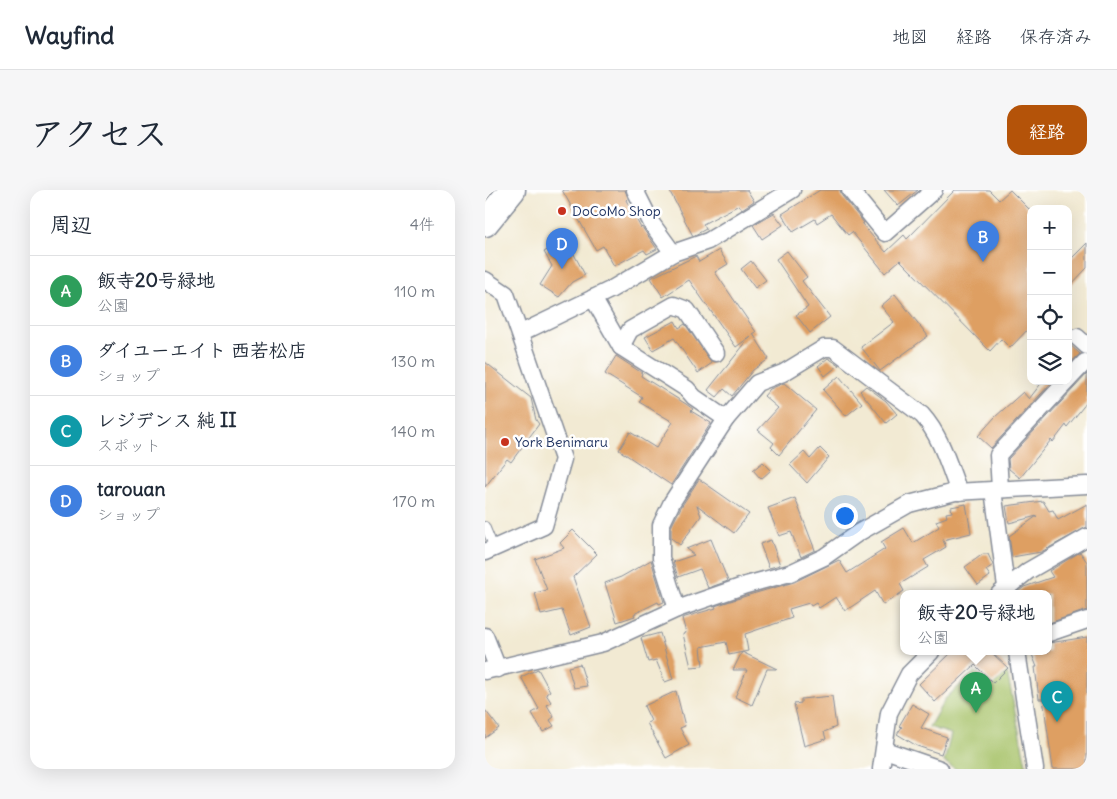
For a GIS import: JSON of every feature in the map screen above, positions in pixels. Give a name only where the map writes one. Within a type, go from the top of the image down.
[{"type":"highway","points":[[485,223],[512,190]]},
{"type":"street","points":[[635,190],[652,224],[673,253]]},
{"type":"street","points":[[521,333],[593,298],[673,253],[708,241],[767,196],[792,190]]},
{"type":"street","points":[[850,190],[885,233],[934,190]]},
{"type":"street","points":[[485,280],[506,294],[563,459],[544,526],[490,550]]},
{"type":"street","points":[[593,298],[621,347],[687,389],[726,420]]},
{"type":"street","points":[[621,347],[630,330],[674,305],[687,310],[716,353]]},
{"type":"street","points":[[677,609],[661,558],[661,526],[672,502],[726,420],[757,383],[783,374],[829,346],[897,394],[922,415],[929,423],[945,455],[959,492]]},
{"type":"street","points":[[1072,372],[1083,348]]},
{"type":"street","points":[[1004,590],[997,490],[998,455],[1064,385]]},
{"type":"street","points":[[485,636],[491,670],[603,643],[677,609],[746,585],[790,573],[824,557],[858,534],[909,504],[959,492],[1087,485]]},
{"type":"street","points":[[1006,590],[1028,571],[1087,538]]},
{"type":"street","points":[[1052,632],[1087,620]]},
{"type":"street","points":[[881,769],[889,713],[909,674],[928,655]]},
{"type":"street","points":[[1017,655],[1035,769]]},
{"type":"street","points":[[885,750],[940,769]]},
{"type":"lane","points":[[485,526],[490,550]]},
{"type":"green space","points":[[975,671],[993,686],[1007,672],[1027,769],[956,769],[944,762],[951,734],[929,727],[945,699]]},
{"type":"building","points":[[562,190],[625,190],[628,198],[626,200],[641,228],[657,249],[647,254],[644,250],[614,266],[603,246],[596,250]]},
{"type":"building","points":[[669,190],[747,190],[754,201],[742,209],[739,205],[703,224],[706,229],[693,236]]},
{"type":"building","points":[[820,190],[840,190],[842,196],[864,223],[862,224],[886,252],[904,235],[907,239],[955,190],[989,190],[999,200],[1010,190],[1027,207],[1027,330],[1010,348],[1001,339],[990,351],[900,260],[885,273],[852,232],[848,235],[831,214],[817,223],[815,219],[793,232],[782,214]]},
{"type":"building","points":[[884,190],[918,190],[898,206]]},
{"type":"building","points":[[774,213],[783,225],[762,239],[753,225]]},
{"type":"building","points":[[566,239],[585,275],[572,282],[559,297],[540,285],[552,266],[544,252]]},
{"type":"building","points":[[1087,243],[1087,268],[1072,284],[1072,258]]},
{"type":"building","points":[[719,250],[728,264],[715,272],[756,332],[753,334],[769,359],[753,370],[732,396],[724,389],[717,397],[708,390],[751,336],[736,347],[689,280],[663,297],[651,278],[696,256],[699,262]]},
{"type":"building","points":[[787,251],[807,277],[802,281],[830,317],[810,333],[796,315],[808,307],[776,259]]},
{"type":"building","points":[[751,261],[766,280],[755,288],[741,269]]},
{"type":"building","points":[[895,294],[928,336],[880,371],[861,347],[894,322],[881,306]]},
{"type":"building","points":[[675,321],[679,328],[685,324],[712,363],[698,373],[674,338],[653,350],[645,337]]},
{"type":"building","points":[[1072,347],[1080,354],[1072,361]]},
{"type":"building","points":[[616,356],[642,373],[641,376],[686,404],[693,409],[691,411],[711,423],[671,485],[619,450],[630,432],[656,448],[673,422],[639,402],[642,397],[605,374]]},
{"type":"building","points":[[828,358],[839,365],[825,376],[818,366]]},
{"type":"building","name":"York Benimaru","points":[[485,362],[531,398],[536,420],[539,424],[511,462],[507,459],[485,487]]},
{"type":"building","points":[[1087,374],[1087,402],[1053,442],[1051,440],[1020,478],[1009,469],[1008,459]]},
{"type":"building","points":[[839,376],[862,403],[846,416],[823,390]]},
{"type":"building","points":[[784,383],[816,410],[779,455],[771,447],[774,443],[758,430],[778,408],[764,396],[770,389]]},
{"type":"building","points":[[1040,385],[1049,385],[991,448],[978,436],[995,417],[1023,392],[1029,399]]},
{"type":"building","points":[[866,386],[886,401],[897,414],[886,423],[860,391]]},
{"type":"building","points":[[820,448],[829,457],[807,483],[790,465],[804,452],[810,459]]},
{"type":"building","points":[[763,462],[771,470],[761,479],[753,470]]},
{"type":"building","points":[[699,479],[749,514],[734,533],[697,505],[701,516],[680,545],[671,538],[671,527]]},
{"type":"building","points":[[795,498],[815,550],[801,557],[791,532],[779,536],[768,508]]},
{"type":"building","points":[[1043,501],[1049,511],[1053,510],[1058,520],[1087,504],[1087,527],[1041,552],[1012,557],[1009,536],[1037,516],[1009,523],[1006,506]]},
{"type":"building","points":[[966,504],[971,533],[943,540],[946,547],[924,560],[928,567],[900,584],[903,590],[900,590],[900,594],[883,605],[875,591],[845,611],[836,597],[819,608],[816,603],[811,606],[809,603],[789,609],[792,618],[745,634],[748,651],[729,655],[726,642],[701,647],[703,666],[691,667],[683,634],[686,633],[682,618],[794,582],[839,560],[847,573],[885,549],[881,542],[904,528],[913,543],[939,527],[936,521],[947,517],[946,513],[952,512],[951,507]]},
{"type":"building","points":[[573,530],[597,554],[573,577],[591,627],[571,635],[562,610],[541,615],[535,593],[547,590],[535,559],[564,548],[560,543]]},
{"type":"building","points":[[711,539],[728,581],[708,588],[700,569],[678,577],[673,562],[694,555],[686,549]]},
{"type":"building","points":[[771,540],[780,565],[769,568],[760,544]]},
{"type":"building","points":[[1080,552],[1087,562],[1087,610],[1052,622],[1052,590],[1020,590],[1053,577],[1049,571]]},
{"type":"building","points":[[983,554],[988,554],[993,565],[986,570],[990,576],[978,585],[965,567]]},
{"type":"building","points":[[651,560],[664,602],[659,604],[658,602],[634,614],[635,616],[617,622],[605,583],[621,577]]},
{"type":"building","points":[[660,633],[673,679],[665,682],[656,660],[648,662],[641,638]]},
{"type":"building","points":[[1087,637],[1087,769],[1053,769],[1043,699],[1039,699],[1035,667],[1037,667],[1032,655],[1052,655],[1052,643]]},
{"type":"building","points":[[742,652],[777,669],[767,669],[752,705],[735,697],[747,670],[733,670]]},
{"type":"building","points":[[949,655],[994,655],[1008,668],[993,683],[975,665],[935,702],[919,684]]},
{"type":"building","points":[[580,664],[587,686],[574,688],[568,667]]},
{"type":"building","points":[[538,669],[550,691],[546,694],[551,702],[547,705],[554,717],[550,720],[554,726],[543,732],[532,713],[539,709],[521,677]]},
{"type":"building","points":[[676,691],[685,726],[680,728],[689,745],[666,758],[647,723],[651,721],[644,706]]},
{"type":"building","points":[[832,696],[836,727],[824,732],[826,739],[804,746],[794,704],[801,703],[801,699]]},
{"type":"building","points":[[912,704],[929,714],[921,728],[947,737],[941,754],[917,746],[897,734],[902,727],[899,726]]},
{"type":"building","points":[[485,710],[499,728],[485,738]]},
{"type":"place","name":"DoCoMo Shop","points":[[562,211]]},
{"type":"place","name":"ダイユーエイト 西若松店","points":[[983,262]]},
{"type":"place","name":"tarouan","points":[[562,269]]},
{"type":"place","name":"York Benimaru","points":[[505,442]]},
{"type":"place","name":"飯寺20号緑地","points":[[976,713]]},
{"type":"place","name":"レジデンス 純 II","points":[[1057,722]]}]
